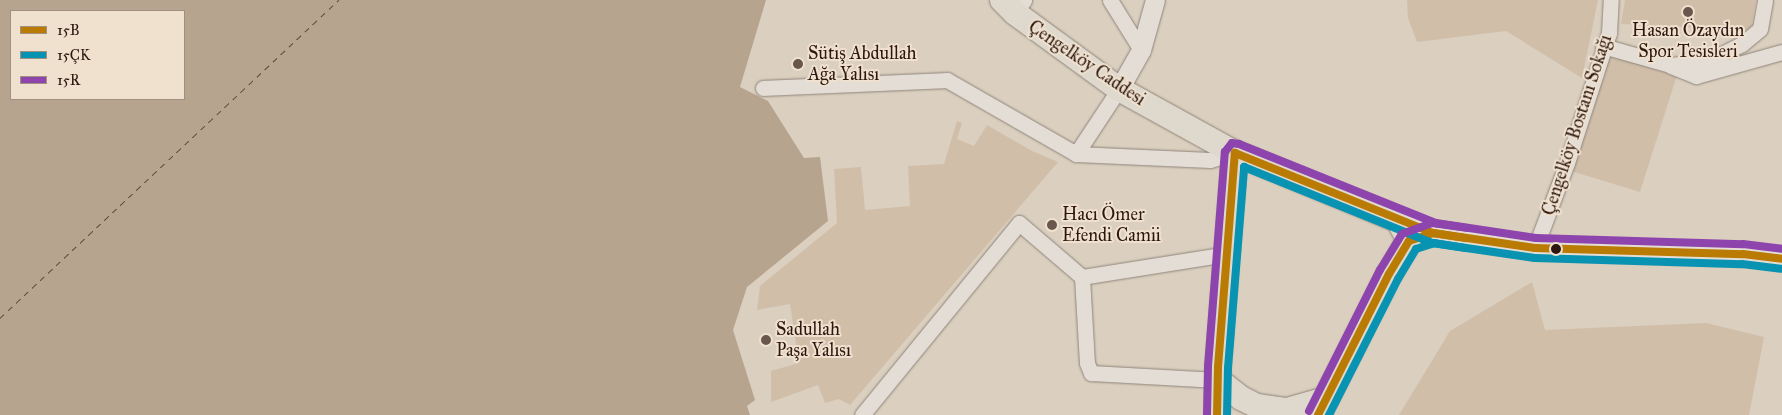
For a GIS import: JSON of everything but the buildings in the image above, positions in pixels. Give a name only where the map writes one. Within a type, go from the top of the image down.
[{"type":"main road","name":"Çengelköy Caddesi","points":[[1014,4],[1119,89],[1235,153],[1398,220]]},
{"type":"main road","points":[[1217,415],[1235,153]]},
{"type":"main road","points":[[1398,220],[1433,233],[1535,248],[1743,254],[1782,259]]},
{"type":"main road","points":[[1398,220],[1409,241]]},
{"type":"main road","points":[[1218,380],[1241,398],[1257,406],[1287,410],[1322,407],[1389,274],[1409,241],[1433,233]]},
{"type":"street","points":[[1110,0],[1141,50]]},
{"type":"street","points":[[1076,154],[1119,89],[1141,50],[1154,0]]},
{"type":"street","name":"Çengelköy Bostanı Sokağı","points":[[1535,248],[1567,163],[1603,46],[1609,33],[1611,0]]},
{"type":"street","points":[[1670,65],[1690,63],[1722,54],[1742,44],[1760,30],[1766,0]]},
{"type":"street","points":[[1603,46],[1670,65],[1696,76],[1782,52]]},
{"type":"street","points":[[764,88],[947,80],[1076,154],[1210,160],[1235,153]]},
{"type":"street","points":[[862,415],[1019,223],[1082,277],[1087,363],[1091,373],[1218,380]]},
{"type":"street","points":[[1082,277],[1228,254]]},
{"type":"shaded area","points":[[0,0],[766,0],[740,87],[768,101],[804,158],[820,157],[828,221],[747,287],[733,330],[755,400],[747,406],[750,415],[0,415]]},
{"type":"shaded area","points":[[1407,0],[1598,0],[1582,78],[1506,31],[1417,42],[1408,18]]},
{"type":"shaded area","name":"Hasan Özaydın Spor Tesisleri","points":[[1625,0],[1756,0],[1751,30],[1621,24]]},
{"type":"shaded area","points":[[1608,54],[1677,75],[1640,192],[1571,171]]},
{"type":"shaded area","points":[[957,121],[962,123],[957,139],[974,146],[987,125],[1032,151],[1058,162],[850,405],[839,399],[825,403],[818,385],[771,402],[771,371],[799,363],[790,304],[757,310],[760,286],[837,223],[834,169],[861,167],[865,210],[910,206],[908,166],[944,164]]},
{"type":"shaded area","points":[[1532,282],[1545,330],[1706,323],[1764,337],[1749,415],[1399,415],[1450,331]]},
{"type":"ferry route","points":[[0,318],[339,0]]},
{"type":"transit line","name":"15R","points":[[1207,415],[1208,366],[1225,152],[1232,143],[1239,144],[1436,223],[1536,238],[1743,244],[1782,249]]},
{"type":"transit line","name":"15B","points":[[1217,415],[1218,367],[1235,153],[1433,233],[1535,248],[1743,254],[1782,259]]},
{"type":"transit line","name":"15ÇK","points":[[1227,415],[1228,368],[1244,167],[1432,243],[1535,258],[1742,264],[1781,269]]},
{"type":"transit line","name":"15R","points":[[1309,411],[1380,270],[1402,234],[1432,223],[1467,228]]},
{"type":"transit line","name":"15B","points":[[1318,415],[1389,274],[1409,241],[1433,233],[1466,238]]},
{"type":"transit line","name":"15ÇK","points":[[1329,415],[1398,279],[1416,249],[1434,243],[1465,248]]},
{"type":"place","name":"Hasan Özaydın Spor Tesisleri","points":[[1688,12]]},
{"type":"place","name":"Sütiş Abdullah Ağa Yalısı","points":[[798,64]]},
{"type":"place","name":"Hacı Ömer Efendi Camii","points":[[1052,225]]},
{"type":"place","name":"Sadullah Paşa Yalısı","points":[[766,340]]}]
